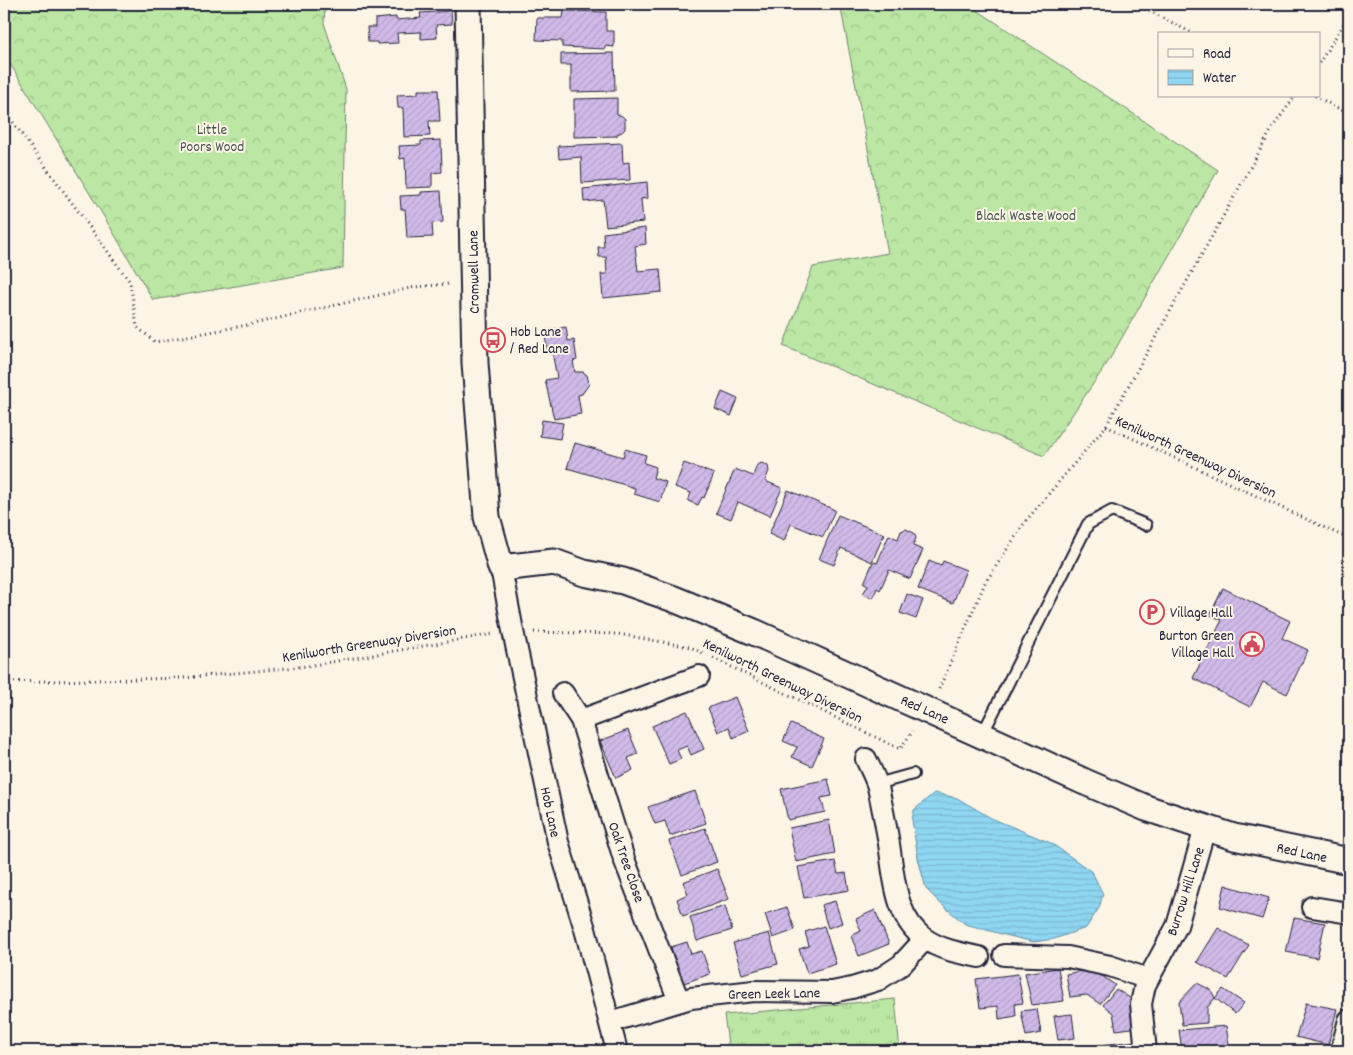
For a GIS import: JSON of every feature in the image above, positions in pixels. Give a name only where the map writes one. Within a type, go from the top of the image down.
[{"type":"street","name":"Cromwell Lane","points":[[468,4],[475,363],[487,517],[501,568]]},
{"type":"street","name":"Red Lane","points":[[501,568],[554,562],[584,573],[623,581],[674,599],[754,632],[1085,782],[1138,804],[1234,837],[1349,861]]},
{"type":"street","name":"Hob Lane","points":[[501,568],[558,842],[585,929],[617,1051]]},
{"type":"street","points":[[581,720],[699,676]]},
{"type":"street","name":"Oak Tree Close","points":[[564,692],[581,720],[624,859],[678,1001]]},
{"type":"street","points":[[866,759],[877,784],[888,835],[895,888],[900,905],[907,918],[919,934],[937,946],[979,957]]},
{"type":"street","name":"Burrow Hill Lane","points":[[1146,1051],[1141,1004],[1145,985],[1177,926],[1205,828]]},
{"type":"street","points":[[1312,907],[1349,914]]},
{"type":"street","name":"Green Leek Lane","points":[[610,1022],[691,998],[754,991],[832,992],[852,988],[878,980],[901,965],[925,939]]},
{"type":"street","points":[[1004,955],[1068,957],[1110,966],[1148,979]]},
{"type":"street","points":[[1341,1051],[1349,1020]]},
{"type":"lane","points":[[982,735],[1088,524],[1112,511],[1146,525]]},
{"type":"lane","points":[[877,784],[913,774]]},
{"type":"path","points":[[1136,4],[1190,32]]},
{"type":"path","points":[[1320,61],[1349,16]]},
{"type":"path","points":[[1106,426],[1273,127],[1293,98]]},
{"type":"path","points":[[1320,98],[1349,114]]},
{"type":"path","points":[[4,110],[130,282],[137,327],[155,342],[253,324],[414,287],[473,282]]},
{"type":"path","name":"Kenilworth Greenway Diversion","points":[[4,682],[182,678],[308,666],[513,631],[618,634],[690,646],[900,749],[937,696],[985,583],[1025,522],[1106,426],[1349,539]]},
{"type":"green space","name":"Little Poors Wood","points":[[4,4],[325,4],[324,23],[346,89],[343,268],[153,300],[4,54]]},
{"type":"green space","name":"Black Waste Wood","points":[[840,4],[968,4],[1218,170],[1108,362],[1044,456],[783,346],[813,267],[888,253]]},
{"type":"green space","points":[[895,999],[900,1051],[729,1051],[724,1015]]},
{"type":"water","points":[[934,793],[957,798],[991,818],[1051,843],[1092,872],[1103,894],[1099,908],[1086,928],[1054,939],[1034,942],[965,924],[941,904],[926,889],[918,858],[912,820],[914,810]]},
{"type":"building","points":[[549,4],[588,4],[588,6]]},
{"type":"building","points":[[451,11],[452,24],[436,25],[437,38],[421,39],[421,32],[397,33],[398,43],[377,44],[377,42],[368,42],[367,27],[375,27],[375,19],[396,17],[396,20],[421,18],[420,13]]},
{"type":"building","points":[[564,11],[606,12],[606,31],[614,31],[614,47],[605,46],[605,49],[562,47],[562,41],[536,40],[537,18],[563,18]]},
{"type":"building","points":[[614,53],[615,91],[571,92],[571,65],[561,65],[561,54]]},
{"type":"building","points":[[418,90],[438,90],[440,121],[429,121],[430,136],[404,137],[403,108],[398,108],[397,95],[418,94]]},
{"type":"building","points":[[617,98],[617,114],[625,119],[625,129],[622,132],[617,134],[617,136],[574,137],[574,99]]},
{"type":"building","points":[[441,140],[442,172],[432,173],[432,187],[406,188],[405,158],[400,159],[399,146],[421,145],[421,141]]},
{"type":"building","points":[[622,143],[623,163],[629,162],[630,180],[582,183],[581,157],[559,159],[558,146]]},
{"type":"building","points":[[647,182],[648,198],[641,199],[643,222],[606,226],[603,200],[584,202],[583,189]]},
{"type":"building","points":[[441,191],[443,222],[432,223],[433,237],[407,238],[405,209],[401,209],[400,196],[421,195],[421,192]]},
{"type":"building","points":[[645,228],[646,244],[635,246],[638,271],[660,269],[662,292],[603,298],[601,274],[607,274],[606,257],[599,257],[598,247],[604,247],[603,233]]},
{"type":"building","points":[[566,327],[568,341],[574,340],[577,360],[573,361],[575,372],[583,372],[587,375],[589,384],[582,394],[578,395],[581,414],[554,419],[545,380],[557,378],[552,352],[548,353],[544,331]]},
{"type":"building","points":[[722,392],[738,399],[731,416],[715,409]]},
{"type":"building","points":[[542,420],[563,423],[560,439],[540,436]]},
{"type":"building","points":[[575,443],[623,457],[625,449],[646,455],[644,463],[656,467],[653,478],[666,482],[660,502],[634,494],[635,488],[567,468]]},
{"type":"building","points":[[684,463],[714,474],[704,498],[702,497],[698,505],[688,501],[691,493],[675,487]]},
{"type":"building","points":[[762,463],[768,466],[769,471],[765,481],[782,488],[770,516],[738,502],[731,519],[716,513],[735,469],[753,476],[757,465]]},
{"type":"building","points":[[788,490],[835,510],[823,537],[791,524],[784,541],[769,534]]},
{"type":"building","points":[[838,515],[884,534],[872,562],[841,548],[834,565],[819,559]]},
{"type":"building","points":[[906,529],[914,533],[916,538],[913,546],[923,550],[910,579],[889,570],[880,590],[877,588],[873,598],[863,594],[868,585],[864,583],[873,562],[877,563],[889,535],[898,539],[901,531]]},
{"type":"building","points":[[929,561],[941,566],[943,561],[966,570],[953,603],[918,589]]},
{"type":"building","name":"Burton Green Village Hall","points":[[1223,588],[1290,621],[1282,638],[1308,650],[1287,694],[1263,682],[1250,707],[1193,678],[1222,620],[1210,615]]},
{"type":"building","points":[[907,594],[923,600],[916,619],[900,613]]},
{"type":"building","points":[[735,697],[749,731],[733,738],[729,727],[718,732],[708,708]]},
{"type":"building","points":[[687,711],[704,749],[691,755],[687,746],[677,750],[681,759],[669,764],[652,726]]},
{"type":"building","points":[[791,724],[824,739],[812,766],[792,757],[797,747],[783,741]]},
{"type":"building","points":[[628,730],[638,754],[628,758],[633,770],[616,778],[600,741]]},
{"type":"building","points":[[828,779],[832,796],[821,798],[825,812],[788,820],[781,789]]},
{"type":"building","points":[[695,791],[706,823],[670,836],[665,821],[655,824],[648,807]]},
{"type":"building","points":[[829,820],[835,854],[796,862],[789,828]]},
{"type":"building","points":[[705,828],[717,862],[682,875],[669,841]]},
{"type":"building","points":[[835,861],[838,874],[846,873],[849,890],[804,898],[798,867]]},
{"type":"building","points":[[717,869],[729,899],[683,916],[677,899],[688,894],[683,882]]},
{"type":"building","points":[[1225,885],[1269,898],[1262,919],[1220,907]]},
{"type":"building","points":[[835,901],[842,923],[828,928],[821,905]]},
{"type":"building","points":[[725,906],[732,930],[697,941],[690,917]]},
{"type":"building","points":[[787,907],[795,930],[773,938],[765,914]]},
{"type":"building","points":[[875,910],[889,944],[859,956],[851,936],[861,931],[856,919]]},
{"type":"building","points":[[1294,918],[1325,923],[1317,958],[1286,952]]},
{"type":"building","points":[[824,926],[836,964],[807,973],[799,949],[809,946],[805,932]]},
{"type":"building","points":[[1218,928],[1249,945],[1228,979],[1197,962]]},
{"type":"building","points":[[769,933],[778,964],[742,974],[733,943]]},
{"type":"building","points":[[687,942],[691,954],[702,951],[710,974],[681,984],[673,961],[675,960],[671,947]]},
{"type":"building","points":[[1058,968],[1064,1001],[1032,1005],[1025,973]]},
{"type":"building","points":[[1092,969],[1115,985],[1100,1004],[1087,995],[1070,997],[1066,974]]},
{"type":"building","points":[[1018,974],[1023,1003],[1015,1004],[1016,1016],[999,1019],[998,1006],[980,1008],[976,979]]},
{"type":"building","points":[[1197,983],[1211,990],[1215,998],[1207,1008],[1207,1023],[1182,1025],[1179,1002]]},
{"type":"building","points":[[1116,989],[1136,1002],[1139,1027],[1116,1030],[1113,1013],[1103,1005]]},
{"type":"building","points":[[1223,989],[1244,1003],[1235,1014],[1215,998]]},
{"type":"building","points":[[1306,1003],[1337,1009],[1328,1045],[1296,1037]]},
{"type":"building","points":[[1037,1009],[1041,1033],[1026,1036],[1021,1011]]},
{"type":"building","points":[[1072,1014],[1075,1038],[1058,1040],[1054,1016]]},
{"type":"building","points":[[1226,1026],[1230,1051],[1182,1051],[1179,1030]]},
{"type":"building","points":[[1136,1041],[1137,1051],[1092,1051],[1091,1046]]},
{"type":"place","name":"Hob Lane / Red Lane","points":[[493,340]]},
{"type":"place","name":"Village Hall","points":[[1152,612]]},
{"type":"place","name":"Burton Green Village Hall","points":[[1252,644]]}]
